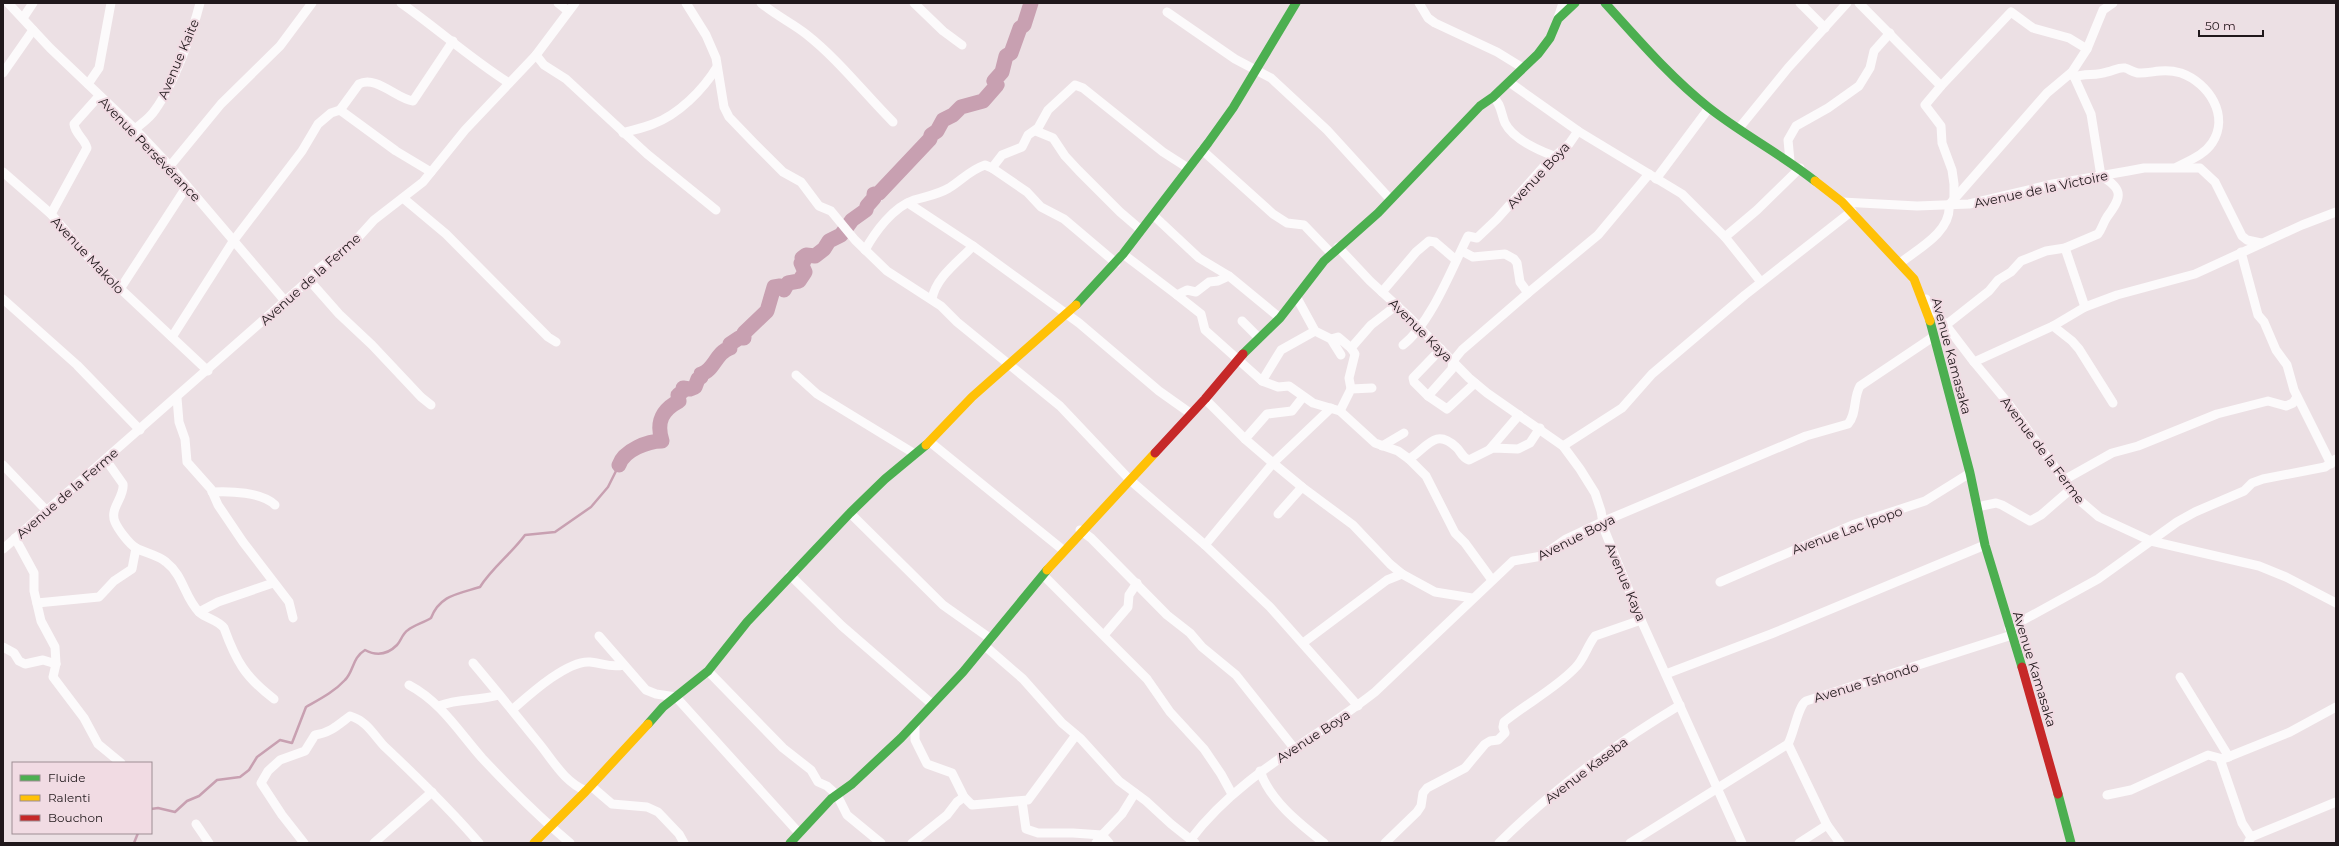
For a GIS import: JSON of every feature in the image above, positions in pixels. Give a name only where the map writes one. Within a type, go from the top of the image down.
[{"type":"street","name":"Avenue Persévérance","points":[[8,3],[24,18],[33,30],[170,166],[285,301]]},
{"type":"street","points":[[24,18],[33,3]]},
{"type":"street","points":[[88,84],[99,68],[111,3]]},
{"type":"street","name":"Avenue Kaite","points":[[135,130],[151,116],[161,101],[184,50],[200,3]]},
{"type":"street","points":[[170,166],[221,104],[280,46],[312,3]]},
{"type":"street","points":[[401,3],[453,41],[484,67],[510,83]]},
{"type":"street","points":[[558,3],[568,11]]},
{"type":"street","name":"Avenue de la Ferme","points":[[3,549],[46,510],[208,371],[309,280],[318,269],[355,241],[368,224],[423,182],[465,130],[476,121],[536,55],[575,3]]},
{"type":"street","points":[[686,3],[706,35],[716,58],[724,107],[729,117],[783,172],[801,182],[816,202],[831,211],[865,250],[898,280],[932,299],[1060,406],[1130,480],[1206,545],[1270,607],[1358,706]]},
{"type":"street","points":[[761,3],[781,19],[806,34],[846,70],[893,122]]},
{"type":"street","points":[[914,3],[943,31],[962,45]]},
{"type":"street","points":[[534,843],[588,789],[662,707],[708,671],[747,622],[850,513],[885,479],[930,442],[972,397],[1066,315],[1116,263],[1233,108],[1255,68],[1296,3]]},
{"type":"street","points":[[1419,3],[1428,18],[1435,24],[1497,52],[1523,68]]},
{"type":"street","points":[[599,636],[646,690],[656,694],[676,697],[795,840],[837,796],[901,738],[915,723],[988,643],[1080,530],[1130,480],[1190,413],[1205,399],[1238,359],[1280,318],[1335,250],[1367,224],[1445,145],[1480,106],[1493,97],[1545,46],[1558,19],[1563,3]]},
{"type":"street","points":[[1558,19],[1575,3]]},
{"type":"street","name":"Avenue Kamasaka","points":[[1605,3],[1679,83],[1709,108],[1800,168],[1852,211],[1914,279],[1922,293],[1970,473],[1986,545],[2071,843]]},
{"type":"street","points":[[1800,3],[1825,28]]},
{"type":"street","points":[[1740,128],[1788,68],[1847,3]]},
{"type":"street","points":[[1859,3],[1941,86]]},
{"type":"street","points":[[1951,202],[2047,93],[2073,74],[2087,49],[2103,10],[2113,3]]},
{"type":"street","points":[[1167,12],[1235,59],[1250,68],[1255,68],[1271,78],[1327,130],[1390,199]]},
{"type":"street","points":[[1900,263],[1923,246],[1947,222],[1954,184],[1942,143],[1941,126],[1925,105],[1941,86],[2011,12],[2033,28],[2069,38],[2087,49]]},
{"type":"street","points":[[3,73],[33,30]]},
{"type":"street","points":[[1790,161],[1788,140],[1796,126],[1828,108],[1859,86],[1870,68],[1874,51],[1890,33]]},
{"type":"street","points":[[172,337],[234,240],[302,151],[318,124],[330,113],[340,110],[360,84],[364,82],[373,83],[413,101],[453,41]]},
{"type":"street","points":[[536,55],[544,65],[566,79],[623,133],[716,210]]},
{"type":"street","points":[[623,133],[654,124],[671,114],[702,87],[717,67]]},
{"type":"street","points":[[2073,74],[2100,74],[2124,68],[2139,73],[2155,70],[2169,71],[2190,77],[2208,92],[2218,109],[2220,117],[2218,131],[2212,143],[2201,155],[2175,168]]},
{"type":"street","points":[[1946,325],[1989,291],[1998,280],[2011,272],[2021,261],[2046,252],[2065,248],[2098,234],[2108,215],[2116,206],[2118,192],[2111,182],[2101,176],[2091,114],[2073,74]]},
{"type":"street","points":[[1508,82],[1578,131],[1682,194],[1725,237],[1761,282]]},
{"type":"street","points":[[992,168],[1002,155],[1022,147],[1028,135],[1036,131],[1048,110],[1071,86],[1079,86],[1162,152],[1188,168]]},
{"type":"street","points":[[51,214],[87,148],[86,142],[74,129],[74,124],[99,96]]},
{"type":"street","points":[[1493,97],[1510,129],[1538,150],[1554,156]]},
{"type":"street","points":[[1475,383],[1446,409],[1428,396],[1414,382],[1413,378],[1446,355],[1462,350],[1598,235],[1652,176],[1709,108]]},
{"type":"street","points":[[340,110],[396,151],[431,172]]},
{"type":"street","points":[[1036,131],[1053,138],[1065,156],[1079,171],[1120,212],[1141,230]]},
{"type":"street","name":"Avenue Boya","points":[[1462,251],[1468,236],[1477,238],[1497,219],[1554,156],[1569,144],[1578,131]]},
{"type":"street","name":"Avenue Kaya","points":[[1202,150],[1274,214],[1287,223],[1304,225],[1335,250],[1397,306],[1475,383],[1519,415],[1540,428],[1563,446],[1595,493],[1602,522],[1641,620],[1742,843]]},
{"type":"street","points":[[865,250],[884,223],[908,203],[933,196],[962,180],[973,169],[985,165],[992,168],[1027,192],[1034,202],[1041,207],[1064,219],[1116,263]]},
{"type":"street","points":[[1725,237],[1757,210],[1800,168]]},
{"type":"street","name":"Avenue de la Victoire","points":[[1842,202],[1917,206],[1951,202],[1988,201],[2038,187],[2144,168],[2200,168],[2205,170],[2220,192],[2242,236],[2247,240],[2261,243]]},
{"type":"street","name":"Avenue Makolo","points":[[3,172],[51,214],[94,264],[208,371]]},
{"type":"street","points":[[120,289],[187,186]]},
{"type":"street","points":[[403,198],[446,234],[548,337],[556,342]]},
{"type":"street","points":[[908,203],[973,246],[1066,315],[1159,391],[1190,413]]},
{"type":"street","points":[[1563,446],[1622,408],[1652,374],[1761,282],[1852,211]]},
{"type":"street","points":[[1974,362],[2053,326],[2085,307],[2117,295],[2195,274],[2261,243],[2336,212]]},
{"type":"street","points":[[1153,215],[1199,258],[1229,276],[1280,318]]},
{"type":"street","points":[[1382,292],[1416,252],[1429,241],[1435,242],[1456,260]]},
{"type":"street","points":[[932,299],[934,289],[939,281],[973,246]]},
{"type":"street","points":[[2065,248],[2085,307]]},
{"type":"street","points":[[1403,345],[1420,329],[1462,251],[1473,257],[1504,254],[1514,259],[1517,263],[1520,282],[1528,293]]},
{"type":"street","points":[[2241,252],[2258,315],[2264,322],[2276,350],[2287,365],[2298,397],[2333,461]]},
{"type":"street","points":[[1123,254],[1201,314],[1205,330],[1262,381],[1278,386],[1289,386],[1303,397],[1322,407],[1336,409],[1375,443],[1398,451],[1409,459],[1426,476],[1455,533],[1465,543],[1492,580]]},
{"type":"street","points":[[1177,296],[1187,290],[1196,292],[1209,282],[1218,281],[1229,276]]},
{"type":"street","points":[[309,280],[339,314],[372,345],[420,397],[432,405]]},
{"type":"street","name":"Avenue de la Ferme","points":[[1922,293],[1974,362],[2008,402],[2078,499],[2099,517],[2151,541],[2259,566],[2286,577],[2336,603]]},
{"type":"street","points":[[1297,298],[1315,331],[1330,339],[1341,355]]},
{"type":"street","points":[[3,299],[77,365],[140,430]]},
{"type":"street","points":[[1350,348],[1372,325],[1397,306]]},
{"type":"street","points":[[1242,321],[1259,338]]},
{"type":"street","points":[[2053,326],[2072,341],[2113,403]]},
{"type":"street","points":[[1262,381],[1281,350],[1315,331]]},
{"type":"street","points":[[1206,545],[1273,463],[1336,409],[1351,388],[1349,378],[1355,354],[1338,337],[1330,339]]},
{"type":"street","name":"Avenue Boya","points":[[1193,841],[1232,794],[1260,771],[1358,706],[1375,692],[1514,559],[1542,556],[1566,539],[1602,522],[1775,451],[1806,436],[1848,424],[1852,418],[1856,394],[1860,386],[1933,337]]},
{"type":"street","points":[[1428,396],[1452,370],[1446,355]]},
{"type":"street","points":[[796,375],[817,394],[915,454]]},
{"type":"street","points":[[1351,388],[1372,388]]},
{"type":"street","points":[[1245,439],[1267,414],[1292,411],[1303,397]]},
{"type":"street","points":[[2064,480],[2112,453],[2138,446],[2217,414],[2268,401],[2286,406],[2293,404],[2298,397]]},
{"type":"street","points":[[177,398],[179,422],[185,439],[185,458],[212,492],[218,505],[273,583],[289,602],[293,618]]},
{"type":"street","points":[[1205,399],[1245,439],[1273,463],[1302,487],[1353,525],[1390,564],[1402,574],[1435,592],[1472,598]]},
{"type":"street","points":[[1409,459],[1433,439],[1440,438],[1446,439],[1456,446],[1464,458],[1469,460],[1490,448],[1519,415]]},
{"type":"street","points":[[1490,448],[1518,449],[1530,443],[1540,428]]},
{"type":"street","points":[[1382,446],[1404,433]]},
{"type":"street","points":[[930,442],[1063,550]]},
{"type":"street","points":[[106,460],[120,480],[123,489],[114,509],[115,521],[136,548],[168,562],[182,581],[185,593],[200,612],[221,624],[240,666],[250,680],[274,699]]},
{"type":"street","name":"Avenue Tshondo","points":[[1788,744],[1795,730],[1801,706],[1806,701],[2011,632],[2098,579],[2176,522],[2244,491],[2252,483],[2306,470],[2325,468],[2333,461]]},
{"type":"street","points":[[3,465],[46,510]]},
{"type":"street","name":"Avenue Lac Ipopo","points":[[1720,582],[1854,524],[1925,501],[1970,473]]},
{"type":"street","points":[[1278,514],[1302,487]]},
{"type":"street","points":[[1978,507],[1996,503],[2002,504],[2030,521],[2041,515],[2071,489]]},
{"type":"street","points":[[212,492],[230,491],[256,496],[265,498],[275,505]]},
{"type":"street","points":[[850,513],[943,605],[988,643],[1023,679],[1062,723],[1076,735],[1119,781],[1193,841]]},
{"type":"street","points":[[1080,530],[1091,538],[1167,614],[1190,633],[1212,656],[1236,675],[1294,748]]},
{"type":"street","points":[[15,538],[34,574],[34,591],[42,624],[53,641],[56,664],[53,677],[56,683],[84,718],[98,744],[120,762]]},
{"type":"street","points":[[1666,674],[1771,634],[1986,545]]},
{"type":"street","points":[[37,603],[99,597],[114,581],[132,569],[136,548]]},
{"type":"street","points":[[1303,644],[1387,580],[1402,574]]},
{"type":"street","points":[[790,575],[842,626],[932,704]]},
{"type":"street","points":[[1044,576],[1147,679],[1170,712],[1204,749],[1221,774],[1232,794]]},
{"type":"street","points":[[200,612],[218,602],[273,583]]},
{"type":"street","points":[[1104,636],[1128,607],[1129,595],[1136,583]]},
{"type":"street","points":[[1386,843],[1417,812],[1421,806],[1423,793],[1427,788],[1465,768],[1485,744],[1503,737],[1505,733],[1503,727],[1504,722],[1528,702],[1556,685],[1577,667],[1594,636],[1641,620]]},
{"type":"street","points":[[3,647],[14,653],[19,661],[25,664],[43,660],[56,664]]},
{"type":"street","points":[[512,710],[549,679],[568,668],[590,662],[608,667],[623,665]]},
{"type":"street","points":[[472,663],[512,710],[564,777],[588,789],[612,804],[652,808],[669,823],[684,843]]},
{"type":"street","points":[[708,671],[783,748],[810,770],[818,782],[827,786],[837,796],[847,815],[881,843]]},
{"type":"street","points":[[2180,678],[2225,758],[2242,823],[2250,840],[2336,802]]},
{"type":"street","points":[[409,685],[439,706],[483,759],[550,826],[570,843]]},
{"type":"street","points":[[439,706],[450,701],[482,700],[499,695]]},
{"type":"street","name":"Avenue Kaseba","points":[[1499,843],[1524,818],[1579,772],[1646,725],[1680,705]]},
{"type":"street","points":[[2107,795],[2131,790],[2208,755],[2225,758],[2290,732],[2336,707]]},
{"type":"street","points":[[304,843],[282,815],[261,783],[268,771],[280,760],[305,751],[316,735],[324,734],[337,727],[350,716],[359,719],[432,792],[479,843]]},
{"type":"street","points":[[915,723],[915,740],[927,764],[952,773],[964,797],[972,805],[1022,801],[1030,798],[1076,735]]},
{"type":"street","points":[[901,738],[915,740]]},
{"type":"street","points":[[1630,843],[1788,744],[1827,825],[1840,843]]},
{"type":"street","points":[[1260,771],[1267,787],[1303,826],[1324,843]]},
{"type":"street","points":[[374,843],[432,792]]},
{"type":"street","points":[[1096,843],[1122,814],[1135,793]]},
{"type":"street","points":[[912,843],[947,815],[957,802],[964,797]]},
{"type":"street","points":[[1022,801],[1026,829],[1038,833],[1073,832],[1102,835],[1110,843]]},
{"type":"street","points":[[196,824],[210,843]]},
{"type":"street","points":[[1799,843],[1827,825]]},
{"type":"waterway","points":[[619,465],[626,455],[637,447],[656,441],[662,441],[660,434],[660,422],[668,408],[679,401],[678,395],[683,391],[683,388],[690,389],[695,387],[698,379],[701,377],[701,374],[709,369],[721,353],[730,348],[730,344],[739,338],[744,338],[744,333],[767,311],[774,287],[780,286],[784,290],[788,283],[799,281],[805,272],[801,263],[804,261],[802,258],[806,255],[815,256],[824,249],[829,241],[841,235],[852,220],[866,210],[867,206],[874,198],[874,194],[879,193],[930,139],[931,135],[937,131],[943,120],[953,115],[961,107],[983,101],[997,85],[994,81],[1002,72],[1006,56],[1011,53],[1020,28],[1024,25],[1031,3]]},
{"type":"waterway","points":[[152,809],[158,808],[175,812],[187,801],[199,796],[217,780],[240,777],[249,770],[257,757],[280,740],[292,743],[306,707],[327,695],[341,684],[350,673],[355,661],[361,653],[365,650],[377,654],[389,651],[400,642],[404,633],[431,618],[439,604],[451,596],[480,587],[525,535],[555,532],[591,507],[608,487],[619,465]]},
{"type":"waterway","points":[[134,843],[138,834]]},
{"type":"traffic: fast","points":[[1076,305],[1123,254],[1208,143],[1233,108],[1296,3]]},
{"type":"traffic: fast","points":[[1243,354],[1280,318],[1324,261],[1378,213],[1480,106],[1493,97],[1538,54],[1550,38],[1558,19],[1575,3]]},
{"type":"traffic: fast","points":[[1605,3],[1654,57],[1680,83],[1708,107],[1815,181]]},
{"type":"traffic: fast","points":[[1930,321],[1970,473],[1985,545],[2022,667]]},
{"type":"traffic: fast","points":[[648,724],[663,707],[708,671],[747,622],[850,513],[885,479],[926,445]]},
{"type":"traffic: fast","points":[[790,843],[831,799],[852,784],[901,738],[963,672],[1047,570]]},
{"type":"traffic: fast","points":[[2058,794],[2071,843]]},
{"type":"traffic: slow","points":[[1815,181],[1842,202],[1914,279],[1930,321]]},
{"type":"traffic: slow","points":[[926,445],[972,397],[1076,305]]},
{"type":"traffic: slow","points":[[1047,570],[1155,453]]},
{"type":"traffic: slow","points":[[534,843],[586,791],[648,724]]},
{"type":"traffic: jam","points":[[1155,453],[1205,399],[1243,354]]},
{"type":"traffic: jam","points":[[2022,667],[2058,794]]}]
